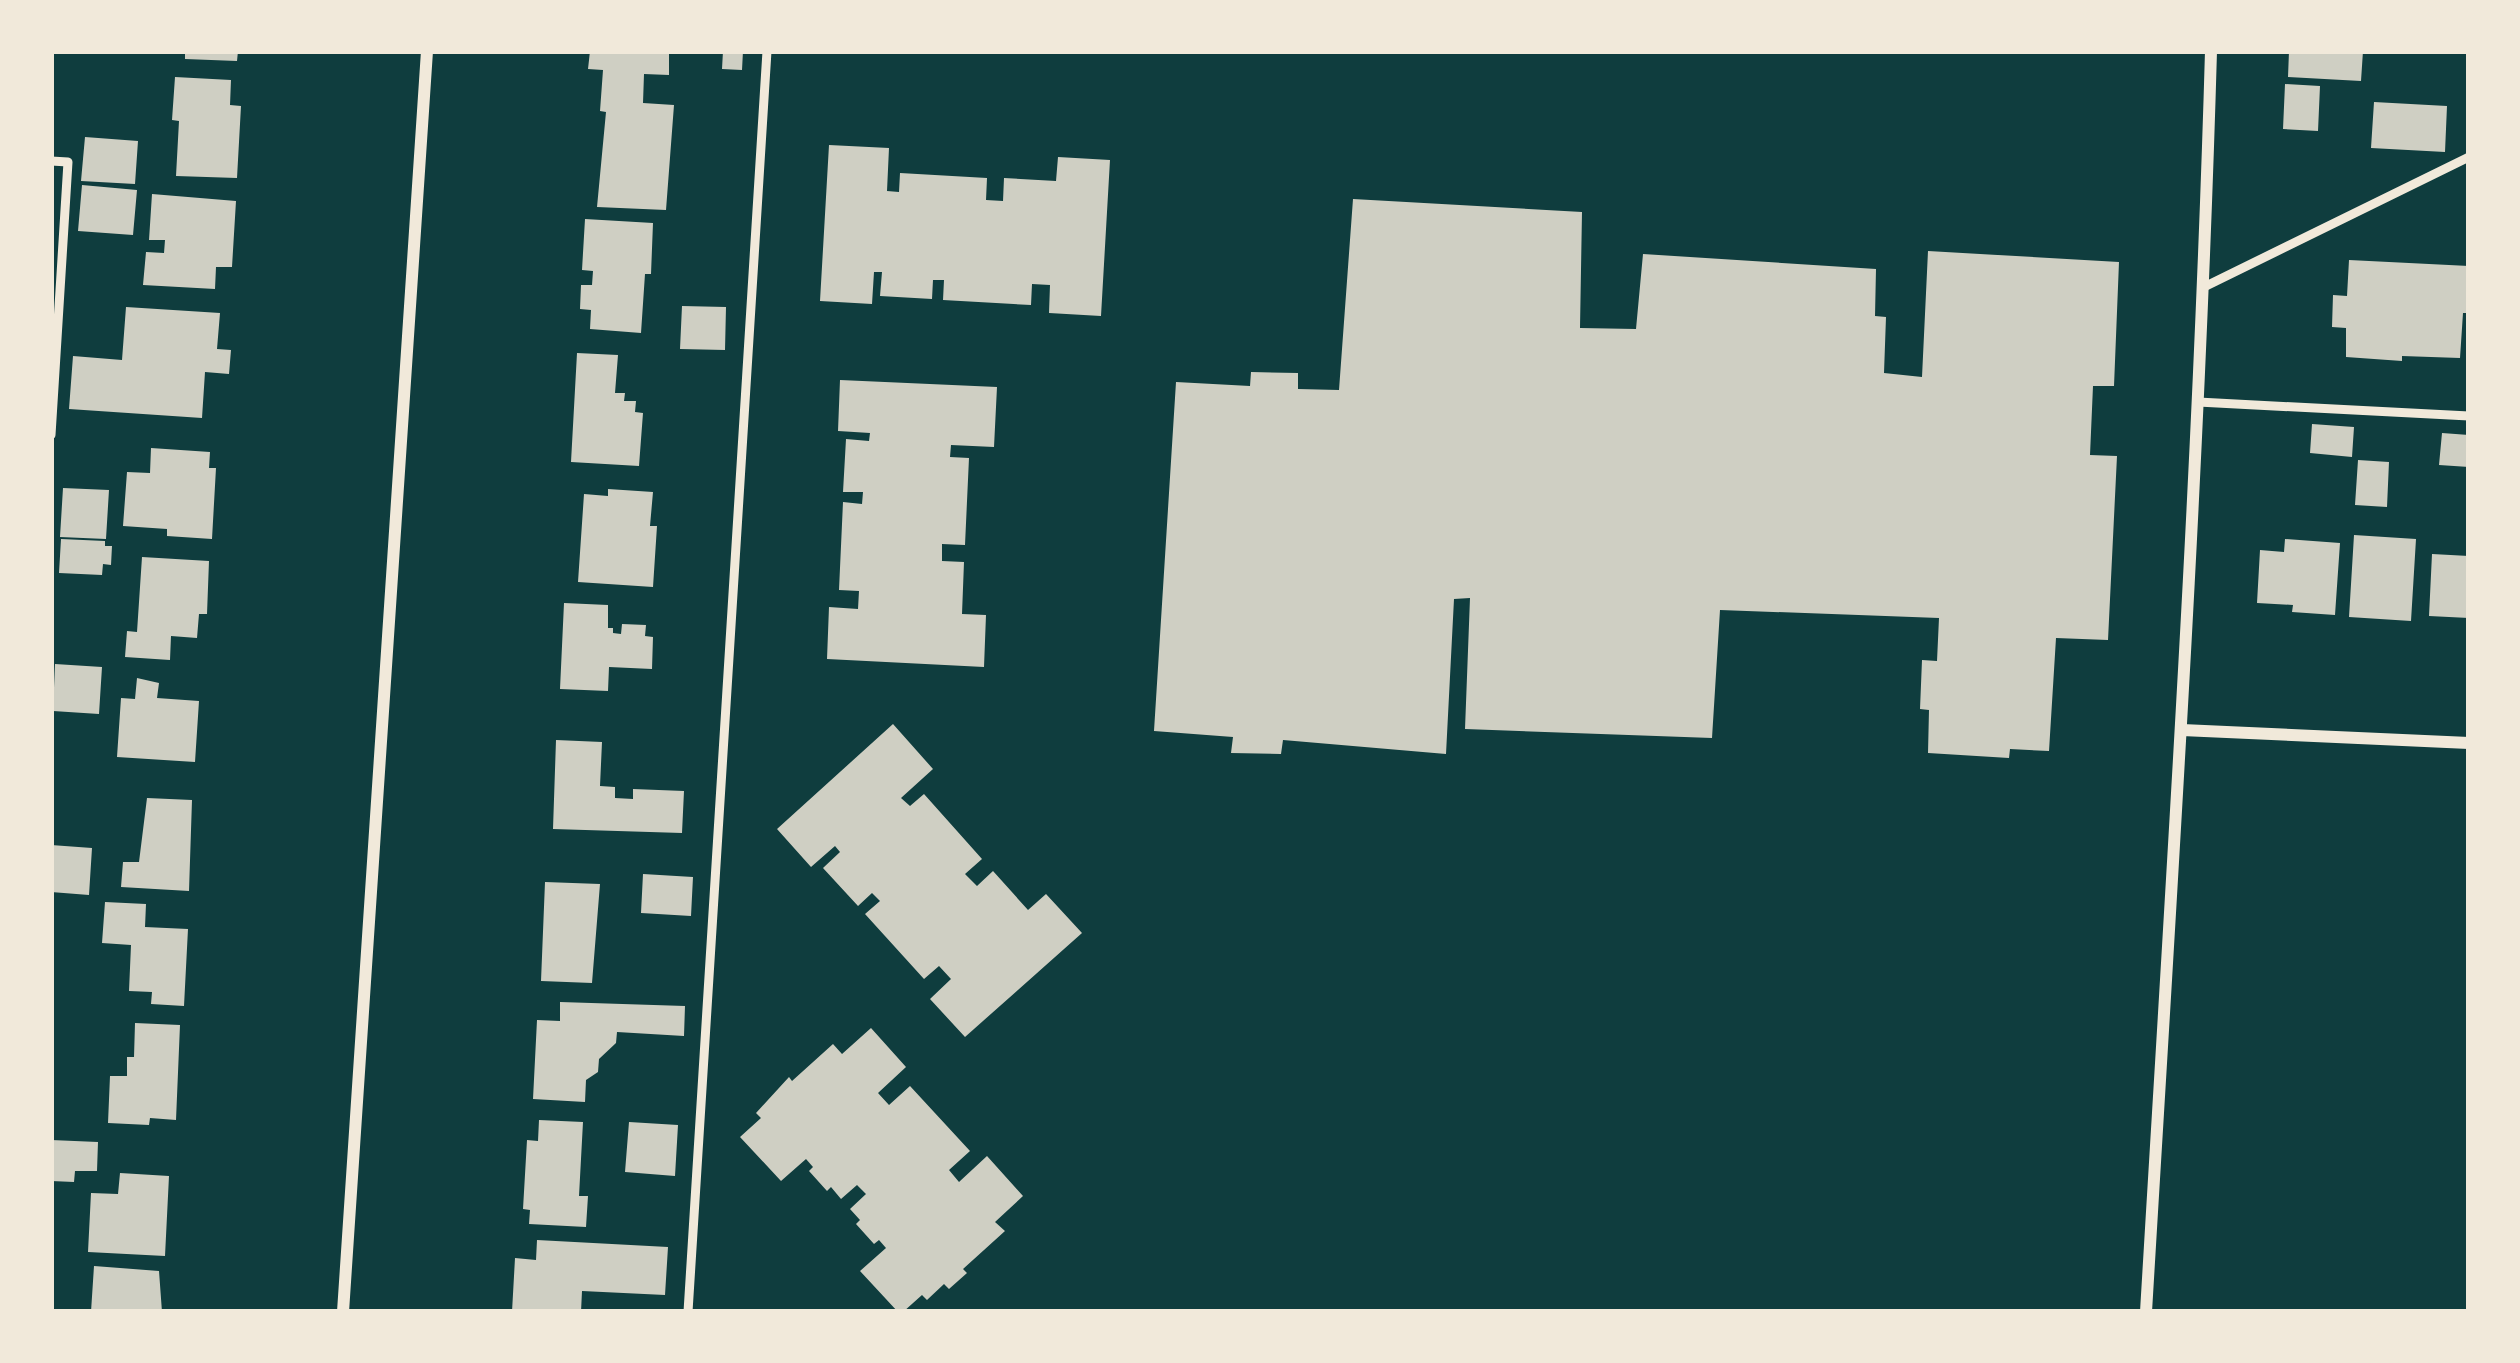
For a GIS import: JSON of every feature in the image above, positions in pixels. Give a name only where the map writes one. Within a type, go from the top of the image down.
[{"type":"street","points":[[343,1312],[427,51]]},
{"type":"street","points":[[2146,1312],[2182,730],[2211,51]]},
{"type":"street","points":[[2182,730],[2469,743]]},
{"type":"lane","points":[[688,1312],[767,51]]},
{"type":"lane","points":[[2204,286],[2469,157]]},
{"type":"lane","points":[[51,161],[68,162],[51,435]]},
{"type":"lane","points":[[2198,402],[2469,416]]},
{"type":"building","points":[[185,51],[238,51],[237,61],[185,59]]},
{"type":"building","points":[[590,51],[669,51],[669,75],[644,74],[643,103],[674,105],[666,210],[597,207],[606,112],[600,111],[603,70],[588,69]]},
{"type":"building","points":[[723,51],[743,51],[742,70],[722,69]]},
{"type":"building","points":[[2289,51],[2363,51],[2361,81],[2288,77]]},
{"type":"building","points":[[175,77],[231,80],[230,105],[241,106],[237,178],[176,176]]},
{"type":"building","points":[[2285,84],[2320,86],[2318,131],[2283,129]]},
{"type":"building","points":[[2374,102],[2447,106],[2445,152],[2371,148]]},
{"type":"building","points":[[85,137],[138,141],[135,184],[81,181]]},
{"type":"building","points":[[829,145],[889,148],[887,191],[899,192],[900,173],[987,178],[986,200],[1003,201],[1004,178],[1056,181],[1058,157],[1110,160],[1101,316],[1049,313],[1050,285],[1032,284],[1031,305],[943,300],[944,280],[933,280],[932,299],[880,296],[882,272],[874,272],[872,304],[820,301]]},
{"type":"building","points":[[82,185],[137,190],[133,235],[78,231]]},
{"type":"building","points":[[152,194],[236,201],[232,267],[216,267],[215,289],[143,285],[146,252],[164,253],[165,240],[149,240]]},
{"type":"building","points":[[1353,199],[1582,212],[1580,328],[1636,329],[1643,254],[1876,269],[1875,316],[1886,317],[1884,373],[1922,377],[1928,251],[2119,262],[2114,386],[2093,386],[2090,455],[2117,456],[2108,640],[2056,638],[2049,751],[2010,749],[2009,758],[1928,753],[1929,710],[1920,709],[1922,660],[1937,661],[1939,618],[1720,610],[1712,738],[1465,729],[1470,598],[1454,599],[1446,754],[1283,740],[1281,754],[1231,753],[1233,737],[1154,731],[1176,382],[1250,386],[1251,372],[1298,373],[1298,389],[1339,390]]},
{"type":"building","points":[[585,219],[653,223],[641,333],[590,329],[591,310],[580,309],[581,285],[592,285],[593,271],[582,270]]},
{"type":"building","points":[[2349,260],[2469,266],[2469,313],[2463,313],[2460,358],[2346,357],[2346,328],[2332,327],[2333,295],[2347,296]]},
{"type":"building","points":[[682,306],[726,307],[725,350],[680,349]]},
{"type":"building","points":[[126,307],[220,313],[217,349],[231,350],[229,374],[205,372],[202,418],[69,409],[73,356],[122,360]]},
{"type":"building","points":[[577,353],[618,355],[615,393],[625,393],[624,401],[636,401],[635,412],[643,413],[639,466],[571,462]]},
{"type":"building","points":[[840,380],[997,387],[994,447],[951,445],[950,457],[969,458],[965,545],[942,544],[942,561],[964,562],[962,614],[986,615],[984,667],[827,659],[829,607],[858,609],[859,591],[839,590],[843,502],[862,504],[863,492],[843,492],[846,439],[869,441],[870,433],[838,431]]},
{"type":"building","points":[[2312,424],[2354,427],[2352,457],[2310,453]]},
{"type":"building","points":[[2442,433],[2469,435],[2469,467],[2439,465]]},
{"type":"building","points":[[151,448],[210,452],[209,468],[216,468],[212,539],[123,526],[127,472],[150,473]]},
{"type":"building","points":[[2358,460],[2389,462],[2387,507],[2355,505]]},
{"type":"building","points":[[63,488],[109,490],[106,539],[60,537]]},
{"type":"building","points":[[608,489],[653,492],[650,526],[657,526],[653,587],[578,582],[584,494],[608,496]]},
{"type":"building","points":[[2354,535],[2416,539],[2411,621],[2349,617]]},
{"type":"building","points":[[61,539],[105,541],[105,546],[112,546],[111,565],[103,564],[102,575],[59,573]]},
{"type":"building","points":[[2285,539],[2340,543],[2335,615],[2257,603],[2260,550],[2284,552]]},
{"type":"building","points":[[2432,554],[2469,556],[2469,618],[2429,616]]},
{"type":"building","points":[[142,557],[209,561],[207,614],[199,614],[197,638],[171,636],[170,660],[125,657],[127,631],[137,632]]},
{"type":"building","points":[[564,603],[608,605],[608,628],[613,633],[621,634],[622,624],[646,625],[645,636],[653,637],[652,669],[609,667],[608,691],[560,689]]},
{"type":"building","points":[[55,664],[102,667],[99,714],[53,711]]},
{"type":"building","points":[[137,678],[159,683],[157,698],[199,701],[195,762],[117,757],[121,698],[135,699]]},
{"type":"building","points":[[893,724],[933,769],[901,798],[910,806],[924,794],[982,859],[965,874],[977,886],[993,871],[1028,910],[1046,894],[1082,933],[965,1037],[930,999],[951,979],[939,966],[924,979],[865,914],[880,901],[872,893],[858,906],[823,868],[840,852],[835,846],[811,867],[777,829]]},
{"type":"building","points":[[556,740],[602,742],[600,786],[615,787],[615,798],[633,799],[633,789],[684,791],[682,833],[553,829]]},
{"type":"building","points":[[147,798],[192,800],[189,891],[121,887],[123,862],[139,862]]},
{"type":"building","points":[[51,845],[92,848],[89,895],[51,892]]},
{"type":"building","points":[[643,874],[693,877],[691,916],[641,913]]},
{"type":"building","points":[[545,882],[600,884],[592,983],[541,981]]},
{"type":"building","points":[[105,902],[146,904],[145,927],[188,929],[184,1006],[151,1004],[152,992],[129,991],[131,945],[102,943]]},
{"type":"building","points":[[560,1002],[685,1006],[684,1036],[617,1032],[616,1043],[599,1059],[598,1072],[586,1080],[585,1102],[533,1099],[537,1020],[560,1021]]},
{"type":"building","points":[[135,1023],[180,1025],[176,1120],[150,1118],[149,1125],[108,1123],[110,1076],[127,1076],[127,1057],[134,1057]]},
{"type":"building","points":[[871,1028],[906,1067],[878,1093],[889,1105],[910,1086],[970,1151],[949,1170],[959,1182],[987,1156],[1023,1196],[995,1222],[1005,1231],[963,1269],[967,1273],[949,1289],[944,1284],[927,1300],[922,1295],[903,1312],[860,1271],[886,1248],[879,1240],[874,1244],[850,1209],[866,1194],[857,1185],[841,1199],[831,1187],[827,1191],[809,1171],[813,1167],[806,1159],[781,1181],[740,1137],[761,1118],[756,1113],[789,1077],[792,1081],[833,1044],[842,1054]]},
{"type":"building","points":[[539,1120],[583,1122],[579,1196],[588,1196],[586,1227],[529,1224],[530,1210],[523,1209],[527,1140],[538,1141]]},
{"type":"building","points":[[629,1122],[678,1125],[675,1176],[625,1172]]},
{"type":"building","points":[[51,1140],[98,1142],[97,1171],[75,1171],[74,1182],[51,1181]]},
{"type":"building","points":[[120,1173],[169,1176],[165,1256],[88,1252],[91,1193],[118,1194]]},
{"type":"building","points":[[537,1240],[668,1247],[665,1295],[582,1291],[581,1312],[512,1312],[515,1258],[536,1260]]},
{"type":"building","points":[[94,1266],[159,1271],[162,1312],[91,1312]]}]
